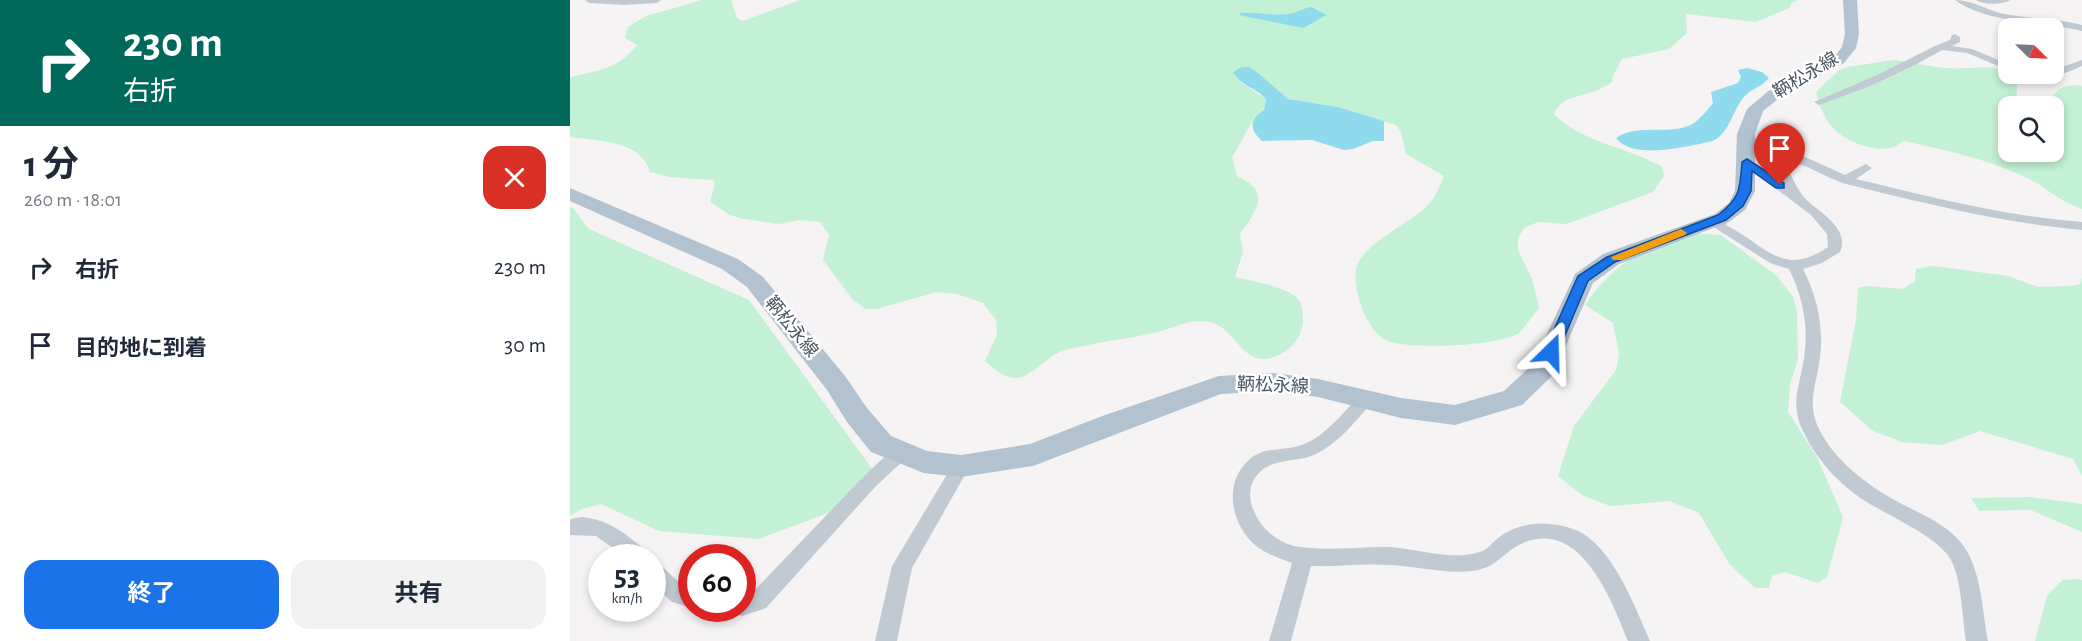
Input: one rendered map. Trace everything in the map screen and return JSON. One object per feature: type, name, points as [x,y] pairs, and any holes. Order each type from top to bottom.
[{"type":"main road","name":"鞆松永線","points":[[570,194],[730,264],[755,282],[836,383],[857,415],[881,444],[924,462],[961,466],[1033,455],[1219,385],[1273,382],[1318,388],[1364,401],[1455,415],[1513,398],[1544,369],[1583,279],[1611,260],[1722,218],[1738,206],[1745,191],[1746,134],[1755,109],[1777,92],[1839,60],[1850,48],[1852,34],[1850,0]]},
{"type":"street","points":[[589,0],[624,2],[657,0]]},
{"type":"street","points":[[1959,0],[2001,16],[2068,24],[2082,30]]},
{"type":"street","points":[[1980,0],[2006,0]]},
{"type":"street","points":[[1819,102],[1851,92],[1921,58],[1937,47],[1955,42],[1955,37]]},
{"type":"street","points":[[1937,47],[1969,51],[1998,63]]},
{"type":"street","points":[[2064,70],[2082,63]]},
{"type":"street","points":[[1797,197],[1780,166],[1780,158],[1801,159],[1846,180],[1970,210],[2032,222],[2082,226]]},
{"type":"street","points":[[1722,218],[1719,226],[1736,233],[1769,259],[1794,266],[1820,261],[1835,249],[1834,233],[1816,212],[1747,162]]},
{"type":"street","points":[[1846,180],[1866,168]]},
{"type":"street","points":[[1794,266],[1804,282],[1813,328],[1812,359],[1806,384],[1804,412],[1814,434],[1843,471],[1867,493],[1929,528],[1958,553],[1977,641]]},
{"type":"street","points":[[1364,401],[1338,428],[1311,449],[1294,456],[1271,455],[1254,466],[1240,486],[1242,509],[1256,535],[1275,547],[1304,556],[1335,558],[1371,555],[1457,563],[1484,560],[1496,554],[1505,544],[1528,532],[1544,530],[1574,537],[1588,550],[1610,578],[1639,641]]},
{"type":"street","points":[[756,602],[900,453]]},
{"type":"street","points":[[886,641],[902,566],[961,466]]},
{"type":"street","points":[[570,527],[593,525],[611,534],[623,544]]},
{"type":"street","points":[[1280,641],[1304,556]]},
{"type":"street","points":[[666,583],[678,594]]},
{"type":"green space","points":[[702,0],[731,0],[737,18],[743,21],[800,0],[1798,0],[1789,8],[1756,22],[1686,14],[1687,33],[1669,49],[1622,59],[1612,82],[1562,103],[1554,114],[1565,124],[1592,138],[1649,160],[1662,167],[1664,176],[1653,192],[1567,224],[1538,222],[1524,228],[1518,238],[1518,250],[1532,279],[1539,308],[1519,333],[1473,344],[1430,346],[1395,343],[1377,334],[1361,306],[1356,284],[1357,266],[1361,258],[1377,242],[1429,204],[1444,176],[1406,154],[1401,132],[1396,125],[1338,107],[1288,99],[1257,72],[1240,82],[1266,99],[1264,110],[1250,125],[1232,157],[1237,176],[1253,186],[1258,198],[1255,211],[1240,234],[1243,252],[1235,277],[1275,287],[1298,299],[1303,312],[1303,322],[1296,341],[1281,354],[1268,359],[1257,358],[1249,354],[1219,326],[1196,321],[1153,333],[1064,351],[1054,355],[1028,374],[1014,378],[1006,376],[985,361],[997,335],[996,320],[983,303],[957,294],[936,292],[877,309],[866,309],[853,300],[823,260],[829,235],[820,222],[800,220],[779,224],[730,215],[710,202],[715,183],[713,180],[669,177],[650,172],[645,161],[628,148],[605,141],[570,137],[570,77],[607,68],[623,59],[637,45],[625,38],[628,27],[646,16]]},
{"type":"green space","points":[[1894,60],[1933,67],[1985,67],[1998,70],[1998,84],[2017,84],[2016,96],[1998,96],[1998,162],[2064,162],[2064,96],[2054,95],[2066,86],[2082,86],[2082,209],[2025,177],[1981,160],[1904,141],[1884,149],[1868,147],[1844,137],[1830,124],[1816,93],[1838,71],[1847,67]]},
{"type":"green space","points":[[570,207],[589,229],[749,300],[873,470],[865,481],[828,513],[759,539],[659,531],[601,504],[582,509],[570,516]]},
{"type":"green space","points":[[1690,233],[1721,235],[1777,276],[1793,297],[1797,311],[1798,360],[1790,384],[1788,412],[1816,455],[1843,517],[1827,577],[1818,583],[1785,572],[1772,576],[1769,588],[1755,588],[1730,565],[1699,513],[1669,501],[1610,506],[1582,495],[1558,476],[1574,426],[1616,370],[1619,354],[1613,323],[1585,305],[1607,277],[1630,259]]},
{"type":"green space","points":[[1934,266],[2008,276],[2037,287],[2072,286],[2080,284],[2082,278],[2082,476],[2073,459],[1980,431],[1942,445],[1902,442],[1873,431],[1840,402],[1856,320],[1858,288],[1868,286],[1903,289],[1915,281],[1916,269]]},
{"type":"green space","points":[[2030,497],[2082,504],[2082,532],[2031,510],[1979,511],[1971,498]]},
{"type":"green space","points":[[2063,580],[2082,580],[2082,641],[2035,641],[2047,596]]},
{"type":"water","points":[[1311,7],[1327,15],[1303,28],[1239,15],[1240,13],[1288,14]]},
{"type":"water","points":[[1242,67],[1249,67],[1257,72],[1288,99],[1338,107],[1384,121],[1384,141],[1373,141],[1344,150],[1312,140],[1262,141],[1252,125],[1256,117],[1264,110],[1266,99],[1236,77],[1233,72]]},
{"type":"water","points":[[1747,68],[1762,72],[1769,78],[1743,98],[1727,127],[1713,141],[1662,150],[1648,150],[1624,145],[1616,138],[1635,131],[1676,129],[1694,123],[1713,103],[1711,92],[1738,83],[1741,77],[1738,70]]},
{"type":"slow traffic","points":[[1617,257],[1681,233]]},
{"type":"route","points":[[1551,352],[1583,279],[1611,260],[1722,218],[1738,206],[1745,191],[1747,162],[1780,185]]}]
